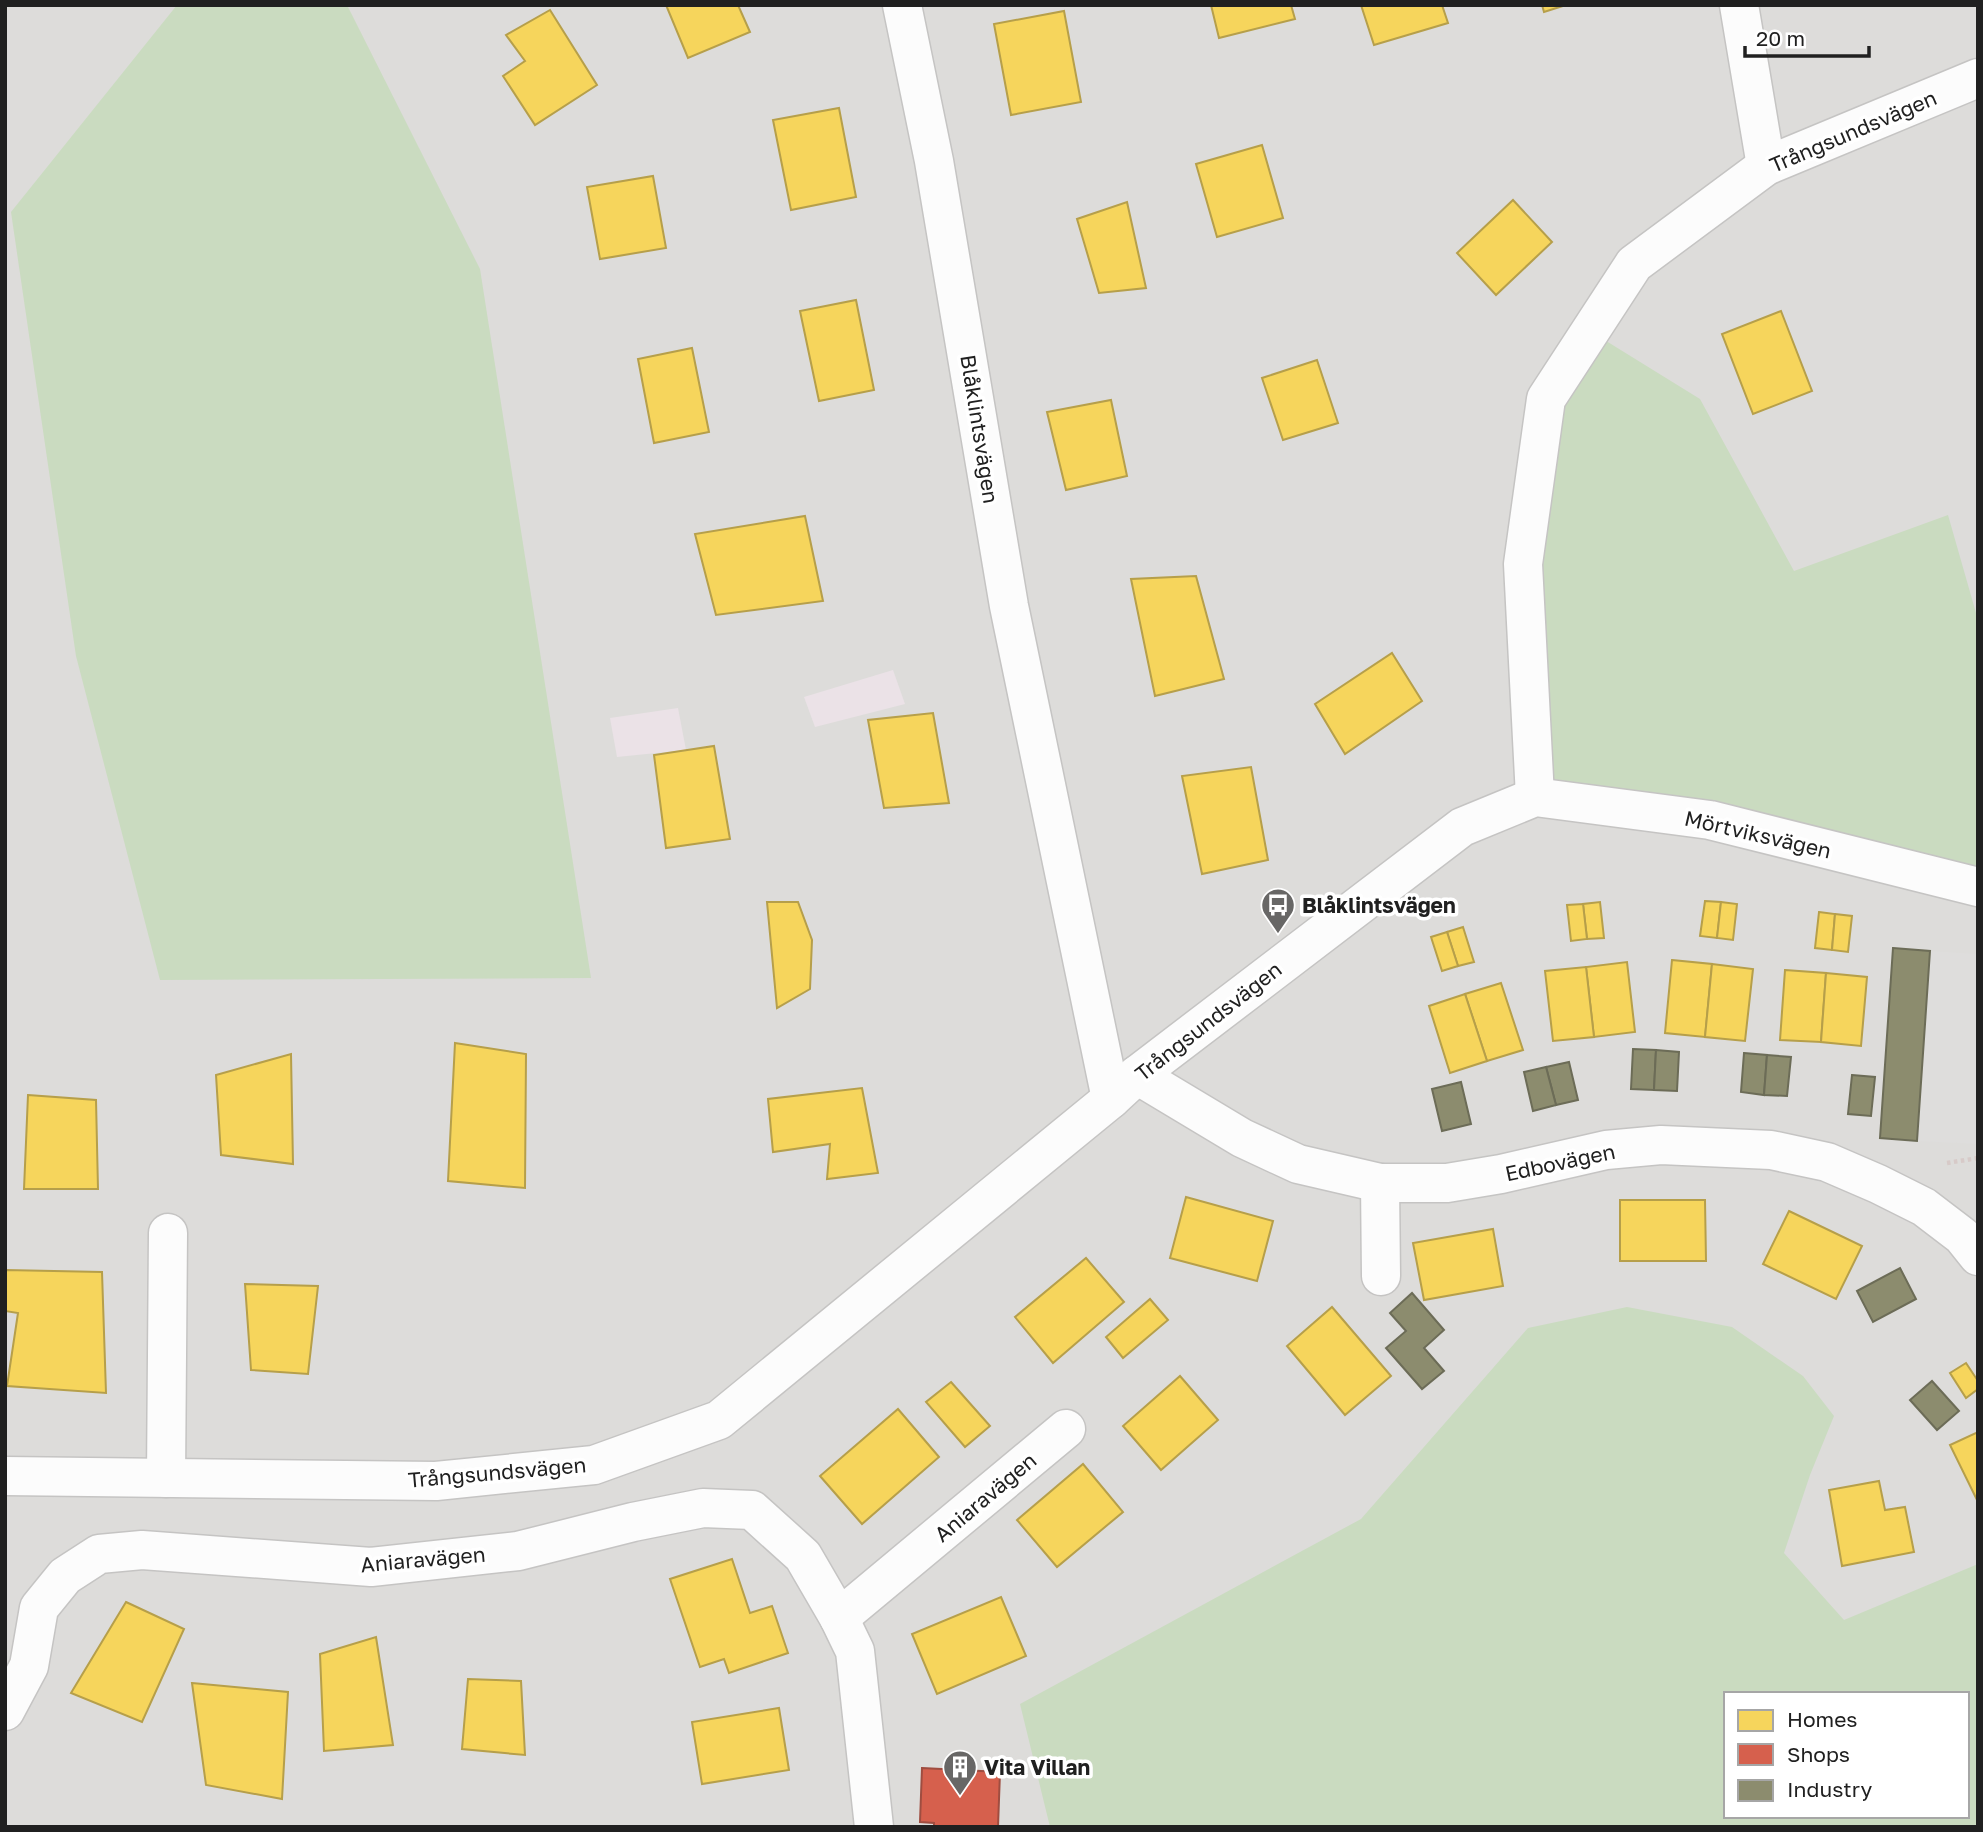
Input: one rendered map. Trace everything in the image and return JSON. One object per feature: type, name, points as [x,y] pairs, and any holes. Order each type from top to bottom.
[{"type":"street","name":"Blåklintsvägen","points":[[902,5],[937,174],[1010,614],[1124,1087]]},
{"type":"street","points":[[1739,5],[1766,166]]},
{"type":"street","name":"Trångsundsvägen","points":[[5,1476],[436,1480],[594,1465],[719,1420],[1124,1087],[1462,827],[1535,797],[1523,564],[1546,399],[1634,264],[1766,166],[1978,78]]},
{"type":"street","name":"Mörtviksvägen","points":[[1535,797],[1710,820],[1978,887]]},
{"type":"street","name":"Edbovägen","points":[[1124,1087],[1298,1164],[1380,1183],[1447,1183],[1501,1174],[1606,1150],[1661,1145],[1771,1150],[1827,1162],[1924,1207],[1962,1236],[1978,1256]]},
{"type":"street","points":[[1380,1183],[1381,1276]]},
{"type":"street","points":[[166,1478],[168,1233]]},
{"type":"street","name":"Aniaravägen","points":[[839,1618],[1066,1429]]},
{"type":"street","name":"Aniaravägen","points":[[5,1711],[29,1666],[40,1608],[65,1576],[99,1554],[142,1550],[371,1567],[518,1551],[632,1522],[703,1508],[752,1510],[803,1556],[855,1651],[874,1827]]},
{"type":"path","points":[[1947,1163],[1978,1158]]},
{"type":"shaded area","points":[[5,5],[1978,5],[1978,1827],[5,1827]]},
{"type":"shaded area","points":[[893,670],[905,704],[815,727],[804,697]]},
{"type":"shaded area","points":[[678,708],[686,750],[617,757],[610,718]]},
{"type":"shaded area","points":[[1930,951],[1978,954],[1978,1144],[1917,1141]]},
{"type":"green space","points":[[177,5],[347,5],[480,269],[591,978],[160,980],[76,656],[11,212]]},
{"type":"green space","points":[[1590,331],[1700,399],[1794,571],[1948,515],[1978,620],[1978,887],[1535,797],[1546,399]]},
{"type":"green space","points":[[1627,1307],[1732,1327],[1803,1376],[1834,1416],[1810,1475],[1784,1553],[1844,1620],[1978,1564],[1978,1827],[1050,1827],[1020,1704],[1361,1519],[1528,1328]]},
{"type":"building: Homes","points":[[666,5],[738,5],[750,32],[688,58]]},
{"type":"building: Homes","points":[[1211,5],[1291,5],[1295,19],[1219,38]]},
{"type":"building: Homes","points":[[1361,5],[1442,5],[1448,23],[1374,45]]},
{"type":"building: Homes","points":[[1542,5],[1566,5],[1544,12]]},
{"type":"building: Homes","points":[[550,10],[597,85],[535,125],[503,76],[525,61],[506,35]]},
{"type":"building: Homes","points":[[1064,11],[1081,102],[1011,115],[994,24]]},
{"type":"building: Homes","points":[[839,108],[856,197],[791,210],[773,120]]},
{"type":"building: Homes","points":[[1262,145],[1283,218],[1217,237],[1196,164]]},
{"type":"building: Homes","points":[[653,176],[666,248],[600,259],[587,187]]},
{"type":"building: Homes","points":[[1513,200],[1552,242],[1496,295],[1457,253]]},
{"type":"building: Homes","points":[[1127,202],[1146,288],[1099,293],[1077,219]]},
{"type":"building: Homes","points":[[856,300],[874,390],[819,401],[800,311]]},
{"type":"building: Homes","points":[[1781,311],[1812,391],[1753,414],[1722,334]]},
{"type":"building: Homes","points":[[692,348],[709,432],[654,443],[638,359]]},
{"type":"building: Homes","points":[[1317,360],[1338,423],[1283,440],[1262,378]]},
{"type":"building: Homes","points":[[1111,400],[1127,476],[1066,490],[1047,412]]},
{"type":"building: Homes","points":[[805,516],[823,601],[716,615],[695,534]]},
{"type":"building: Homes","points":[[1196,576],[1224,679],[1155,696],[1131,579]]},
{"type":"building: Homes","points":[[1392,653],[1422,701],[1345,754],[1315,704]]},
{"type":"building: Homes","points":[[933,713],[949,803],[884,808],[868,720]]},
{"type":"building: Homes","points":[[714,746],[730,839],[666,848],[654,755]]},
{"type":"building: Homes","points":[[1251,767],[1268,860],[1202,874],[1182,776]]},
{"type":"building: Homes","points":[[1705,901],[1721,902],[1717,938],[1700,936]]},
{"type":"building: Homes","points":[[767,902],[798,902],[812,940],[810,989],[777,1008]]},
{"type":"building: Homes","points":[[1600,902],[1604,938],[1587,939],[1583,904]]},
{"type":"building: Homes","points":[[1721,902],[1737,904],[1733,940],[1717,938]]},
{"type":"building: Homes","points":[[1583,904],[1587,939],[1571,941],[1567,905]]},
{"type":"building: Homes","points":[[1819,912],[1835,914],[1832,950],[1815,948]]},
{"type":"building: Homes","points":[[1835,914],[1852,916],[1848,952],[1832,950]]},
{"type":"building: Homes","points":[[1463,927],[1474,962],[1458,966],[1447,932]]},
{"type":"building: Homes","points":[[1447,932],[1458,966],[1442,971],[1431,937]]},
{"type":"building: Homes","points":[[1672,960],[1712,964],[1705,1037],[1665,1033]]},
{"type":"building: Homes","points":[[1627,962],[1635,1032],[1594,1037],[1586,967]]},
{"type":"building: Homes","points":[[1712,964],[1753,969],[1745,1041],[1705,1037]]},
{"type":"building: Homes","points":[[1586,967],[1594,1037],[1553,1041],[1545,971]]},
{"type":"building: Homes","points":[[1785,970],[1826,973],[1821,1042],[1780,1040]]},
{"type":"building: Homes","points":[[1826,973],[1867,977],[1861,1046],[1821,1042]]},
{"type":"building: Homes","points":[[1501,983],[1523,1050],[1487,1061],[1465,994]]},
{"type":"building: Homes","points":[[1465,994],[1487,1061],[1450,1073],[1429,1006]]},
{"type":"building: Homes","points":[[455,1043],[526,1054],[525,1188],[448,1181]]},
{"type":"building: Homes","points":[[291,1054],[293,1164],[221,1155],[216,1075]]},
{"type":"building: Homes","points":[[862,1088],[878,1173],[827,1179],[830,1144],[773,1152],[768,1099]]},
{"type":"building: Homes","points":[[28,1095],[96,1100],[98,1189],[24,1189]]},
{"type":"building: Homes","points":[[1186,1197],[1273,1221],[1257,1281],[1170,1258]]},
{"type":"building: Homes","points":[[1620,1200],[1705,1200],[1706,1261],[1620,1261]]},
{"type":"building: Homes","points":[[1789,1211],[1862,1246],[1836,1299],[1763,1264]]},
{"type":"building: Homes","points":[[1493,1229],[1503,1286],[1424,1300],[1413,1243]]},
{"type":"building: Homes","points":[[1086,1258],[1124,1302],[1053,1363],[1015,1317]]},
{"type":"building: Homes","points":[[5,1270],[102,1272],[106,1393],[7,1386],[18,1313],[5,1311]]},
{"type":"building: Homes","points":[[245,1284],[318,1286],[308,1374],[251,1370]]},
{"type":"building: Homes","points":[[1150,1299],[1168,1320],[1123,1358],[1106,1337]]},
{"type":"building: Homes","points":[[1332,1307],[1391,1376],[1345,1415],[1287,1346]]},
{"type":"building: Homes","points":[[1966,1363],[1978,1381],[1978,1389],[1966,1398],[1950,1373]]},
{"type":"building: Homes","points":[[1180,1376],[1218,1420],[1161,1470],[1123,1426]]},
{"type":"building: Homes","points":[[951,1382],[990,1426],[965,1447],[926,1402]]},
{"type":"building: Homes","points":[[898,1409],[939,1457],[862,1524],[820,1476]]},
{"type":"building: Homes","points":[[1978,1432],[1978,1502],[1950,1445]]},
{"type":"building: Homes","points":[[1083,1464],[1123,1512],[1057,1567],[1017,1520]]},
{"type":"building: Homes","points":[[1879,1481],[1885,1510],[1905,1507],[1914,1552],[1842,1566],[1829,1490]]},
{"type":"building: Homes","points":[[732,1559],[750,1613],[772,1606],[788,1653],[729,1673],[724,1659],[700,1667],[670,1579]]},
{"type":"building: Homes","points":[[1001,1597],[1026,1656],[937,1694],[912,1634]]},
{"type":"building: Homes","points":[[126,1602],[184,1629],[142,1722],[71,1693]]},
{"type":"building: Homes","points":[[376,1637],[393,1745],[324,1751],[320,1654]]},
{"type":"building: Homes","points":[[468,1679],[521,1681],[525,1755],[462,1749]]},
{"type":"building: Homes","points":[[192,1683],[288,1692],[282,1799],[206,1785]]},
{"type":"building: Homes","points":[[779,1708],[789,1770],[702,1784],[692,1722]]},
{"type":"building: Shops","name":"Vita Villan","points":[[922,1768],[1000,1772],[998,1827],[934,1827],[934,1823],[920,1822]]},
{"type":"building: Industry","points":[[1893,948],[1930,951],[1917,1141],[1880,1138]]},
{"type":"building: Industry","points":[[1633,1049],[1656,1050],[1654,1090],[1631,1089]]},
{"type":"building: Industry","points":[[1656,1050],[1679,1052],[1677,1091],[1654,1090]]},
{"type":"building: Industry","points":[[1744,1053],[1767,1055],[1764,1095],[1741,1092]]},
{"type":"building: Industry","points":[[1767,1055],[1791,1057],[1787,1096],[1764,1095]]},
{"type":"building: Industry","points":[[1569,1062],[1578,1100],[1556,1105],[1546,1067]]},
{"type":"building: Industry","points":[[1546,1067],[1556,1105],[1533,1111],[1524,1072]]},
{"type":"building: Industry","points":[[1852,1075],[1875,1077],[1871,1116],[1848,1114]]},
{"type":"building: Industry","points":[[1461,1082],[1471,1124],[1442,1131],[1432,1089]]},
{"type":"building: Industry","points":[[1900,1268],[1916,1299],[1873,1322],[1857,1291]]},
{"type":"building: Industry","points":[[1412,1293],[1444,1330],[1424,1348],[1444,1371],[1422,1389],[1386,1348],[1406,1331],[1390,1313]]},
{"type":"building: Industry","points":[[1932,1381],[1959,1411],[1937,1430],[1910,1400]]},
{"type":"place","name":"Blåklintsvägen","points":[[1278,935]]},
{"type":"place","name":"Vita Villan","points":[[960,1797]]}]
